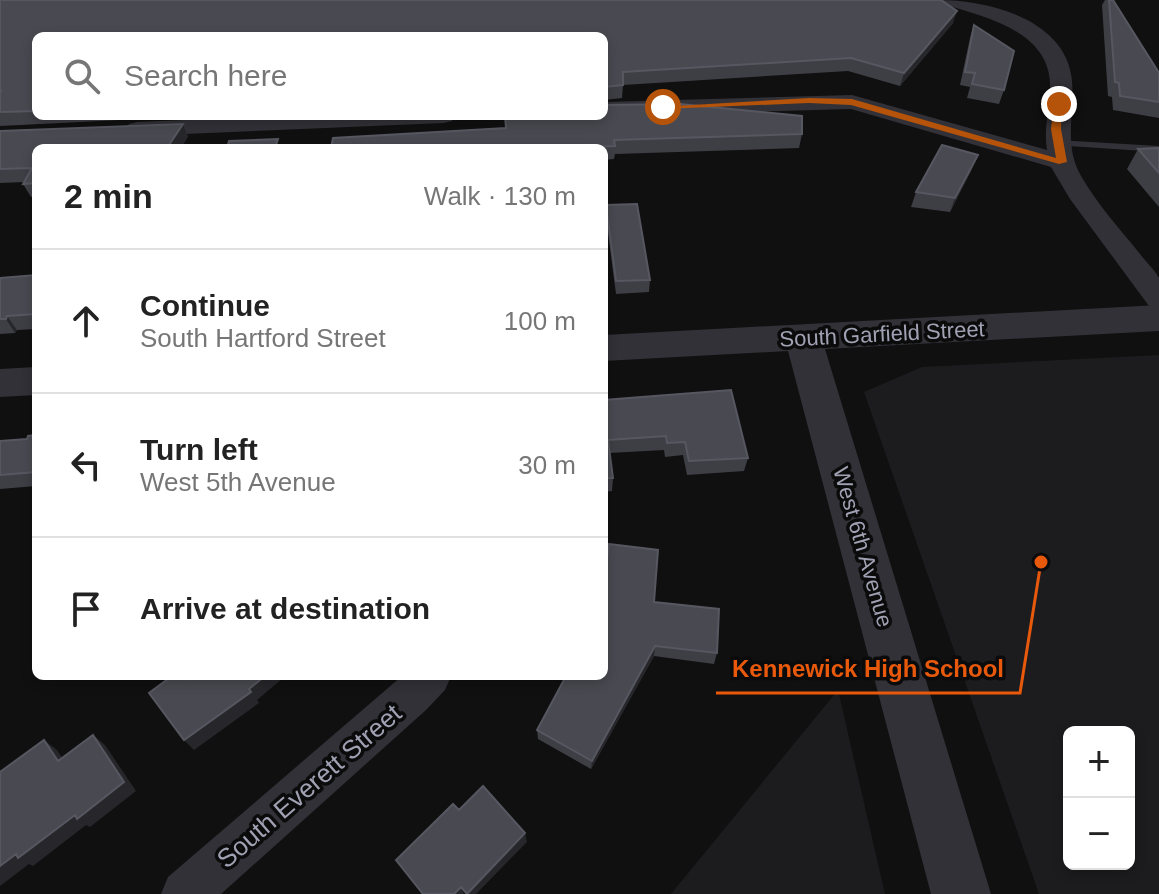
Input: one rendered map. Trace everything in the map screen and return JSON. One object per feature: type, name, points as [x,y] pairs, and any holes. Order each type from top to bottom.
[{"type":"street","points":[[949,0],[1014,22],[1031,32],[1055,57],[1061,80],[1060,153],[1078,191],[1159,299]]},
{"type":"street","points":[[608,109],[852,102],[1060,153]]},
{"type":"street","points":[[111,130],[349,120]]},
{"type":"street","name":"South Garfield Street","points":[[608,348],[1159,318]]},
{"type":"street","name":"West 6th Avenue","points":[[803,338],[961,894]]},
{"type":"street","points":[[0,383],[32,381]]},
{"type":"street","name":"South Everett Street","points":[[185,894],[426,680]]},
{"type":"lane","points":[[1060,153],[1159,149]]},
{"type":"shaded area","points":[[1159,355],[1159,894],[1039,894],[864,392],[922,367]]},
{"type":"shaded area","points":[[838,690],[885,894],[671,894]]},
{"type":"building","points":[[0,0],[941,0],[957,11],[904,73],[851,58],[623,72],[623,85],[608,87],[608,32],[32,32],[32,111],[0,112]]},
{"type":"building","points":[[1109,0],[1113,0],[1159,73],[1159,102],[1120,96],[1119,83],[1115,82]]},
{"type":"building","points":[[974,25],[1014,51],[1004,90],[972,84],[975,73],[965,72]]},
{"type":"building","points":[[680,104],[802,116],[802,134],[614,140],[615,146],[608,146],[332,144],[333,138],[506,128],[505,120],[608,120],[608,105]]},
{"type":"building","points":[[183,124],[170,144],[32,144],[32,168],[0,169],[0,131]]},
{"type":"building","points":[[278,139],[276,144],[228,144],[229,141]]},
{"type":"building","points":[[942,145],[978,155],[955,198],[916,192]]},
{"type":"building","points":[[1159,148],[1159,173],[1138,149]]},
{"type":"building","points":[[32,168],[32,183],[23,184]]},
{"type":"building","points":[[637,204],[650,280],[616,281],[608,205]]},
{"type":"building","points":[[32,275],[32,314],[0,319],[0,278]]},
{"type":"building","points":[[731,390],[748,458],[689,461],[685,442],[667,443],[666,436],[608,440],[608,400]]},
{"type":"building","points":[[32,436],[32,472],[0,475],[0,441],[27,439]]},
{"type":"building","points":[[608,440],[613,478],[608,478]]},
{"type":"building","points":[[609,544],[658,550],[654,602],[719,609],[717,653],[655,646],[592,761],[537,730],[564,680],[608,680]]},
{"type":"building","points":[[167,680],[260,680],[249,689],[251,692],[184,740],[149,693]]},
{"type":"building","points":[[93,735],[124,782],[77,819],[75,815],[18,858],[16,854],[0,866],[0,772],[44,740],[58,761]]},
{"type":"building","points":[[483,786],[525,833],[467,894],[461,887],[454,894],[423,894],[396,860],[453,804],[459,810]]},
{"type":"place","name":"Kennewick High School","points":[[1041,562]]},
{"type":"route","points":[[663,107],[830,100],[852,102],[1062,162],[1056,129],[1059,104]]}]
